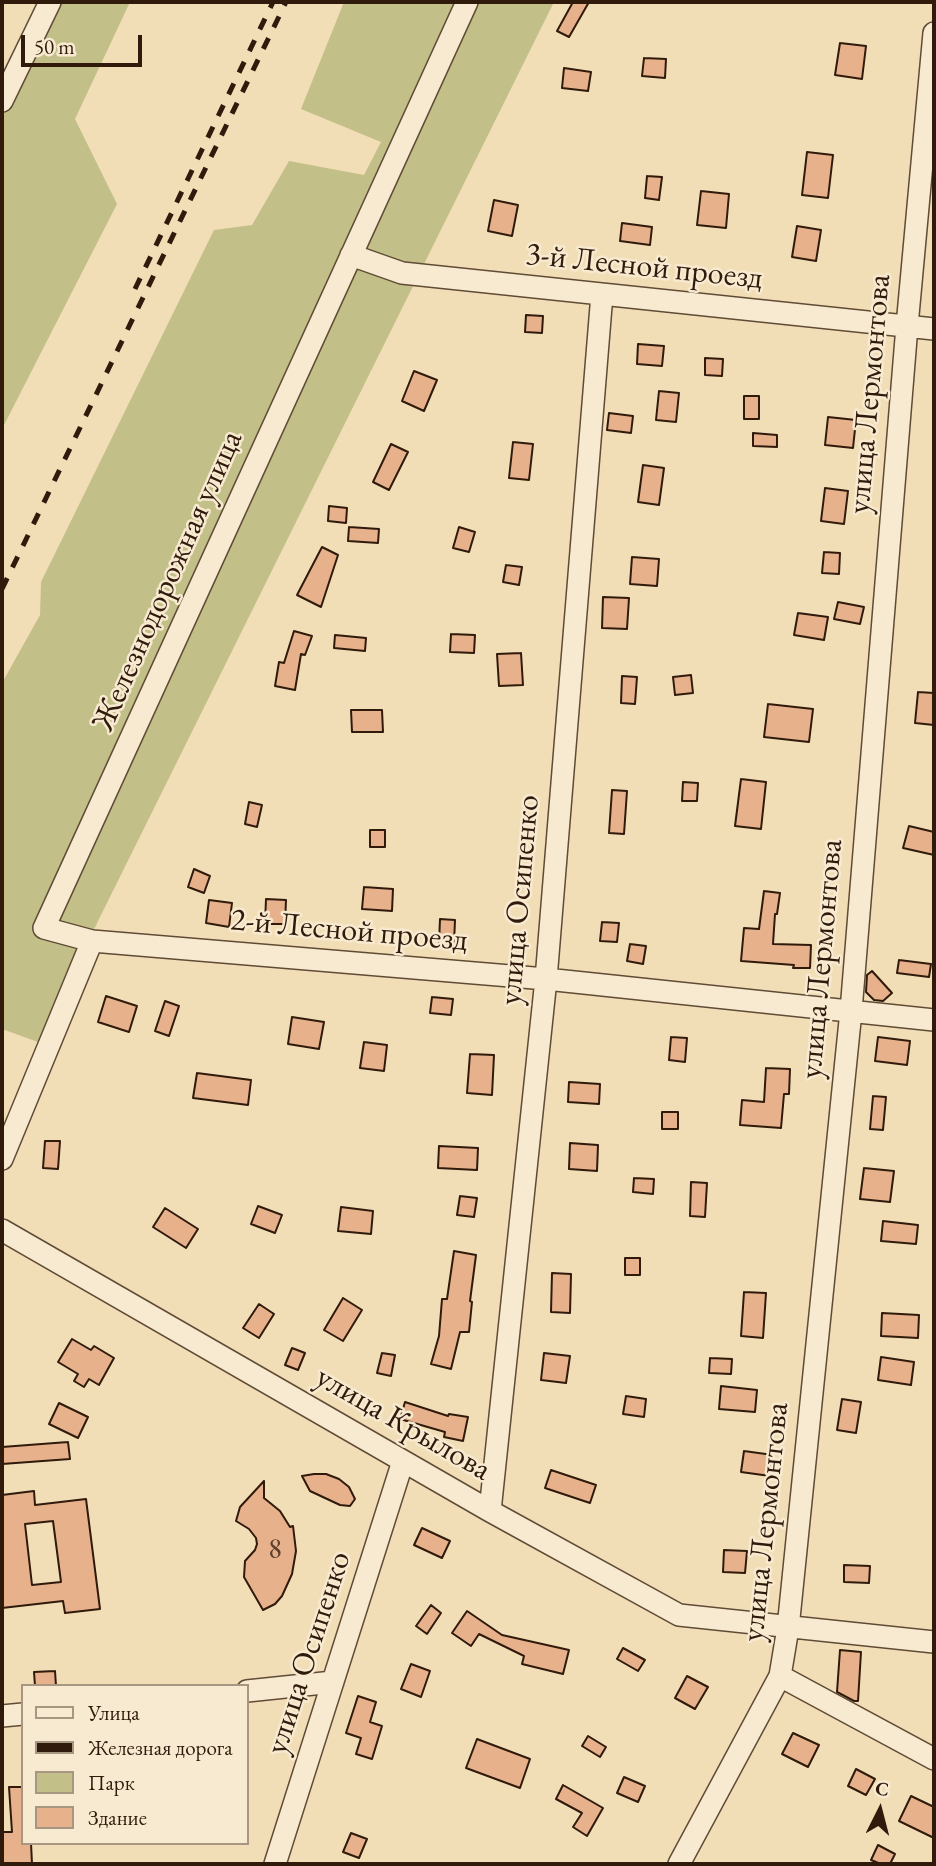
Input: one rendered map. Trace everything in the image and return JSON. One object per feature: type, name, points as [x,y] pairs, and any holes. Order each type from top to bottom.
[{"type":"street","points":[[2,101],[50,2]]},
{"type":"street","name":"Железнодорожная улица","points":[[92,941],[44,928],[467,2]]},
{"type":"street","name":"улица Лермонтова","points":[[679,1864],[780,1676],[788,1628],[850,1011],[934,33]]},
{"type":"street","name":"3-й Лесной проезд","points":[[351,255],[402,273],[934,329]]},
{"type":"street","name":"улица Осипенко","points":[[490,1511],[546,979],[602,294]]},
{"type":"street","points":[[2,1159],[92,941]]},
{"type":"street","name":"2-й Лесной проезд","points":[[92,941],[546,979],[934,1020]]},
{"type":"street","name":"улица Крылова","points":[[2,1230],[490,1511],[679,1615],[934,1642]]},
{"type":"street","name":"улица Осипенко","points":[[275,1864],[403,1461]]},
{"type":"street","points":[[780,1676],[934,1759]]},
{"type":"street","points":[[248,1691],[333,1682]]},
{"type":"street","points":[[2,1716],[21,1714]]},
{"type":"green space","points":[[56,2],[130,2],[75,119],[117,204],[2,429],[2,112]]},
{"type":"green space","points":[[344,2],[554,2],[38,1042],[2,1029],[2,683],[40,615],[41,582],[214,230],[252,225],[289,161],[364,175],[381,142],[301,109]]},
{"type":"building","points":[[573,2],[589,2],[569,37],[557,31]]},
{"type":"building","points":[[840,43],[866,46],[862,79],[835,75]]},
{"type":"building","points":[[644,58],[666,59],[665,78],[642,76]]},
{"type":"building","points":[[564,68],[591,72],[588,91],[562,88]]},
{"type":"building","points":[[807,152],[833,155],[828,198],[802,195]]},
{"type":"building","points":[[647,176],[662,177],[659,200],[645,198]]},
{"type":"building","points":[[701,191],[729,194],[726,228],[697,225]]},
{"type":"building","points":[[494,200],[518,205],[512,236],[488,231]]},
{"type":"building","points":[[622,223],[652,227],[650,245],[620,241]]},
{"type":"building","points":[[797,226],[821,230],[816,261],[792,257]]},
{"type":"building","points":[[526,315],[543,316],[542,333],[525,332]]},
{"type":"building","points":[[638,344],[664,346],[662,366],[637,364]]},
{"type":"building","points":[[705,358],[723,359],[722,376],[705,375]]},
{"type":"building","points":[[414,371],[437,380],[424,411],[402,401]]},
{"type":"building","points":[[659,391],[679,393],[676,422],[656,420]]},
{"type":"building","points":[[744,396],[759,396],[759,419],[744,419]]},
{"type":"building","points":[[609,413],[633,416],[631,433],[607,430]]},
{"type":"building","points":[[828,417],[856,420],[853,448],[825,445]]},
{"type":"building","points":[[753,433],[777,435],[777,447],[753,446]]},
{"type":"building","points":[[513,442],[533,444],[529,480],[509,478]]},
{"type":"building","points":[[391,444],[408,452],[389,490],[373,482]]},
{"type":"building","points":[[643,465],[664,468],[659,505],[638,502]]},
{"type":"building","points":[[825,488],[848,491],[844,524],[821,521]]},
{"type":"building","points":[[329,506],[347,508],[346,523],[328,521]]},
{"type":"building","points":[[349,527],[379,529],[378,543],[348,541]]},
{"type":"building","points":[[459,527],[475,532],[469,552],[453,548]]},
{"type":"building","points":[[322,547],[338,555],[321,607],[297,595]]},
{"type":"building","points":[[824,552],[840,553],[839,574],[822,573]]},
{"type":"building","points":[[632,557],[659,559],[657,586],[630,584]]},
{"type":"building","points":[[506,565],[522,567],[519,585],[503,582]]},
{"type":"building","points":[[603,597],[629,598],[627,629],[602,628]]},
{"type":"building","points":[[838,602],[864,607],[860,624],[834,619]]},
{"type":"building","points":[[798,613],[828,617],[824,640],[794,635]]},
{"type":"building","points":[[294,631],[312,636],[305,655],[301,654],[295,690],[275,686],[279,662],[284,663]]},
{"type":"building","points":[[451,634],[475,635],[474,653],[450,652]]},
{"type":"building","points":[[335,635],[366,638],[365,651],[334,648]]},
{"type":"building","points":[[521,653],[523,685],[499,686],[497,654]]},
{"type":"building","points":[[691,675],[693,693],[675,695],[673,677]]},
{"type":"building","points":[[622,676],[637,677],[635,704],[621,703]]},
{"type":"building","points":[[918,692],[934,693],[934,725],[915,723]]},
{"type":"building","points":[[768,704],[813,709],[809,742],[764,737]]},
{"type":"building","points":[[351,710],[382,710],[383,732],[352,732]]},
{"type":"building","points":[[741,779],[766,782],[761,829],[735,826]]},
{"type":"building","points":[[683,782],[698,783],[697,801],[682,801]]},
{"type":"building","points":[[612,790],[627,791],[624,834],[609,833]]},
{"type":"building","points":[[249,802],[262,805],[257,827],[245,824]]},
{"type":"building","points":[[909,826],[934,832],[934,855],[903,848]]},
{"type":"building","points":[[370,830],[385,830],[385,847],[370,847]]},
{"type":"building","points":[[194,869],[210,876],[204,893],[188,887]]},
{"type":"building","points":[[364,887],[393,889],[392,911],[362,909]]},
{"type":"building","points":[[764,891],[780,893],[773,944],[811,945],[810,968],[741,961],[744,928],[759,929]]},
{"type":"building","points":[[266,899],[286,900],[285,924],[265,924]]},
{"type":"building","points":[[209,900],[232,903],[229,927],[206,923]]},
{"type":"building","points":[[440,919],[455,920],[454,944],[439,943]]},
{"type":"building","points":[[602,922],[619,923],[617,942],[600,941]]},
{"type":"building","points":[[630,944],[646,946],[643,964],[627,961]]},
{"type":"building","points":[[899,960],[931,964],[929,977],[897,973]]},
{"type":"building","points":[[872,971],[892,993],[883,1001],[874,1000],[866,992],[867,975]]},
{"type":"building","points":[[106,996],[137,1006],[129,1032],[98,1022]]},
{"type":"building","points":[[432,997],[453,999],[451,1015],[430,1013]]},
{"type":"building","points":[[165,1001],[179,1006],[169,1036],[155,1031]]},
{"type":"building","points":[[292,1017],[324,1022],[319,1049],[288,1044]]},
{"type":"building","points":[[671,1037],[687,1038],[685,1062],[669,1060]]},
{"type":"building","points":[[878,1037],[910,1041],[907,1065],[875,1061]]},
{"type":"building","points":[[364,1042],[387,1045],[384,1071],[360,1068]]},
{"type":"building","points":[[470,1054],[494,1055],[492,1095],[467,1093]]},
{"type":"building","points":[[766,1068],[790,1069],[789,1094],[784,1094],[781,1128],[740,1125],[742,1100],[764,1102]]},
{"type":"building","points":[[197,1073],[251,1080],[248,1105],[193,1098]]},
{"type":"building","points":[[569,1082],[600,1084],[599,1104],[568,1102]]},
{"type":"building","points":[[873,1096],[886,1097],[883,1130],[870,1129]]},
{"type":"building","points":[[662,1112],[678,1112],[678,1129],[662,1129]]},
{"type":"building","points":[[45,1141],[60,1141],[58,1169],[43,1168]]},
{"type":"building","points":[[570,1143],[598,1145],[597,1171],[569,1169]]},
{"type":"building","points":[[439,1146],[478,1148],[477,1170],[438,1168]]},
{"type":"building","points":[[864,1168],[894,1171],[890,1202],[860,1199]]},
{"type":"building","points":[[634,1178],[654,1179],[653,1194],[633,1192]]},
{"type":"building","points":[[691,1182],[707,1183],[705,1217],[690,1216]]},
{"type":"building","points":[[460,1196],[477,1198],[474,1217],[457,1215]]},
{"type":"building","points":[[258,1206],[282,1215],[275,1233],[251,1224]]},
{"type":"building","points":[[341,1207],[373,1211],[371,1234],[338,1231]]},
{"type":"building","points":[[165,1208],[198,1229],[186,1248],[153,1227]]},
{"type":"building","points":[[883,1221],[918,1225],[916,1244],[881,1241]]},
{"type":"building","points":[[454,1251],[476,1255],[469,1332],[460,1332],[451,1369],[431,1364],[439,1336],[442,1299],[447,1299]]},
{"type":"building","points":[[625,1258],[640,1258],[640,1275],[625,1275]]},
{"type":"building","points":[[552,1273],[571,1274],[570,1313],[551,1312]]},
{"type":"building","points":[[744,1292],[766,1293],[763,1338],[741,1336]]},
{"type":"building","points":[[343,1298],[362,1310],[343,1341],[324,1330]]},
{"type":"building","points":[[259,1304],[274,1314],[259,1338],[243,1328]]},
{"type":"building","points":[[882,1313],[919,1315],[918,1338],[881,1336]]},
{"type":"building","points":[[72,1339],[91,1350],[94,1346],[114,1358],[99,1385],[89,1379],[84,1387],[74,1381],[78,1374],[58,1362]]},
{"type":"building","points":[[292,1348],[305,1353],[298,1370],[285,1365]]},
{"type":"building","points":[[382,1353],[395,1355],[391,1376],[377,1373]]},
{"type":"building","points":[[544,1353],[570,1356],[566,1383],[541,1380]]},
{"type":"building","points":[[881,1357],[914,1362],[911,1385],[878,1380]]},
{"type":"building","points":[[710,1358],[732,1359],[731,1374],[709,1373]]},
{"type":"building","points":[[721,1386],[757,1390],[755,1412],[719,1409]]},
{"type":"building","points":[[626,1396],[646,1399],[644,1417],[623,1414]]},
{"type":"building","points":[[842,1399],[861,1402],[856,1433],[837,1430]]},
{"type":"building","points":[[405,1402],[448,1416],[468,1417],[463,1441],[444,1437],[445,1432],[400,1419]]},
{"type":"building","points":[[59,1403],[88,1417],[78,1438],[49,1424]]},
{"type":"building","points":[[68,1442],[70,1459],[2,1464],[2,1447]]},
{"type":"building","points":[[744,1451],[773,1455],[770,1476],[741,1472]]},
{"type":"building","points":[[551,1470],[596,1485],[590,1503],[545,1488]]},
{"type":"building","points":[[326,1474],[349,1487],[355,1499],[350,1506],[340,1505],[310,1491],[302,1476]]},
{"type":"building","points":[[264,1481],[264,1498],[280,1511],[290,1527],[293,1526],[296,1551],[292,1574],[282,1596],[275,1604],[263,1610],[244,1577],[245,1561],[255,1550],[256,1538],[249,1529],[236,1521],[240,1507]]},
{"type":"building","points":[[34,1491],[35,1505],[86,1499],[100,1609],[65,1613],[63,1601],[2,1608],[2,1495]],"holes":[[[53,1521],[61,1582],[32,1585],[25,1524]]]},
{"type":"building","points":[[422,1528],[450,1541],[442,1558],[414,1545]]},
{"type":"building","points":[[724,1550],[747,1551],[745,1573],[723,1572]]},
{"type":"building","points":[[844,1565],[870,1566],[869,1583],[844,1582]]},
{"type":"building","points":[[431,1605],[441,1613],[427,1634],[416,1626]]},
{"type":"building","points":[[467,1611],[502,1635],[569,1650],[563,1674],[522,1664],[524,1656],[479,1634],[471,1646],[452,1633]]},
{"type":"building","points":[[623,1648],[645,1660],[638,1671],[617,1659]]},
{"type":"building","points":[[840,1650],[861,1652],[858,1701],[837,1692]]},
{"type":"building","points":[[411,1664],[430,1671],[421,1697],[401,1689]]},
{"type":"building","points":[[55,1671],[56,1684],[35,1684],[34,1672]]},
{"type":"building","points":[[687,1676],[708,1687],[695,1709],[675,1698]]},
{"type":"building","points":[[358,1696],[376,1702],[370,1722],[382,1726],[372,1759],[356,1754],[361,1738],[346,1733]]},
{"type":"building","points":[[793,1733],[819,1745],[808,1767],[782,1754]]},
{"type":"building","points":[[588,1736],[606,1747],[600,1757],[582,1746]]},
{"type":"building","points":[[477,1739],[530,1759],[520,1788],[466,1768]]},
{"type":"building","points":[[856,1769],[875,1779],[866,1795],[848,1786]]},
{"type":"building","points":[[624,1777],[645,1786],[638,1802],[617,1793]]},
{"type":"building","points":[[563,1785],[603,1808],[587,1836],[573,1827],[582,1813],[556,1799]]},
{"type":"building","points":[[9,1787],[21,1787],[21,1845],[31,1845],[32,1864],[2,1864],[2,1832],[12,1832]]},
{"type":"building","points":[[911,1796],[934,1807],[934,1838],[899,1821]]},
{"type":"building","points":[[351,1833],[367,1839],[359,1858],[343,1852]]},
{"type":"building","points":[[878,1845],[895,1854],[890,1864],[871,1860]]},
{"type":"railway","points":[[135,289],[273,2]]},
{"type":"railway","points":[[2,589],[286,2]]}]
